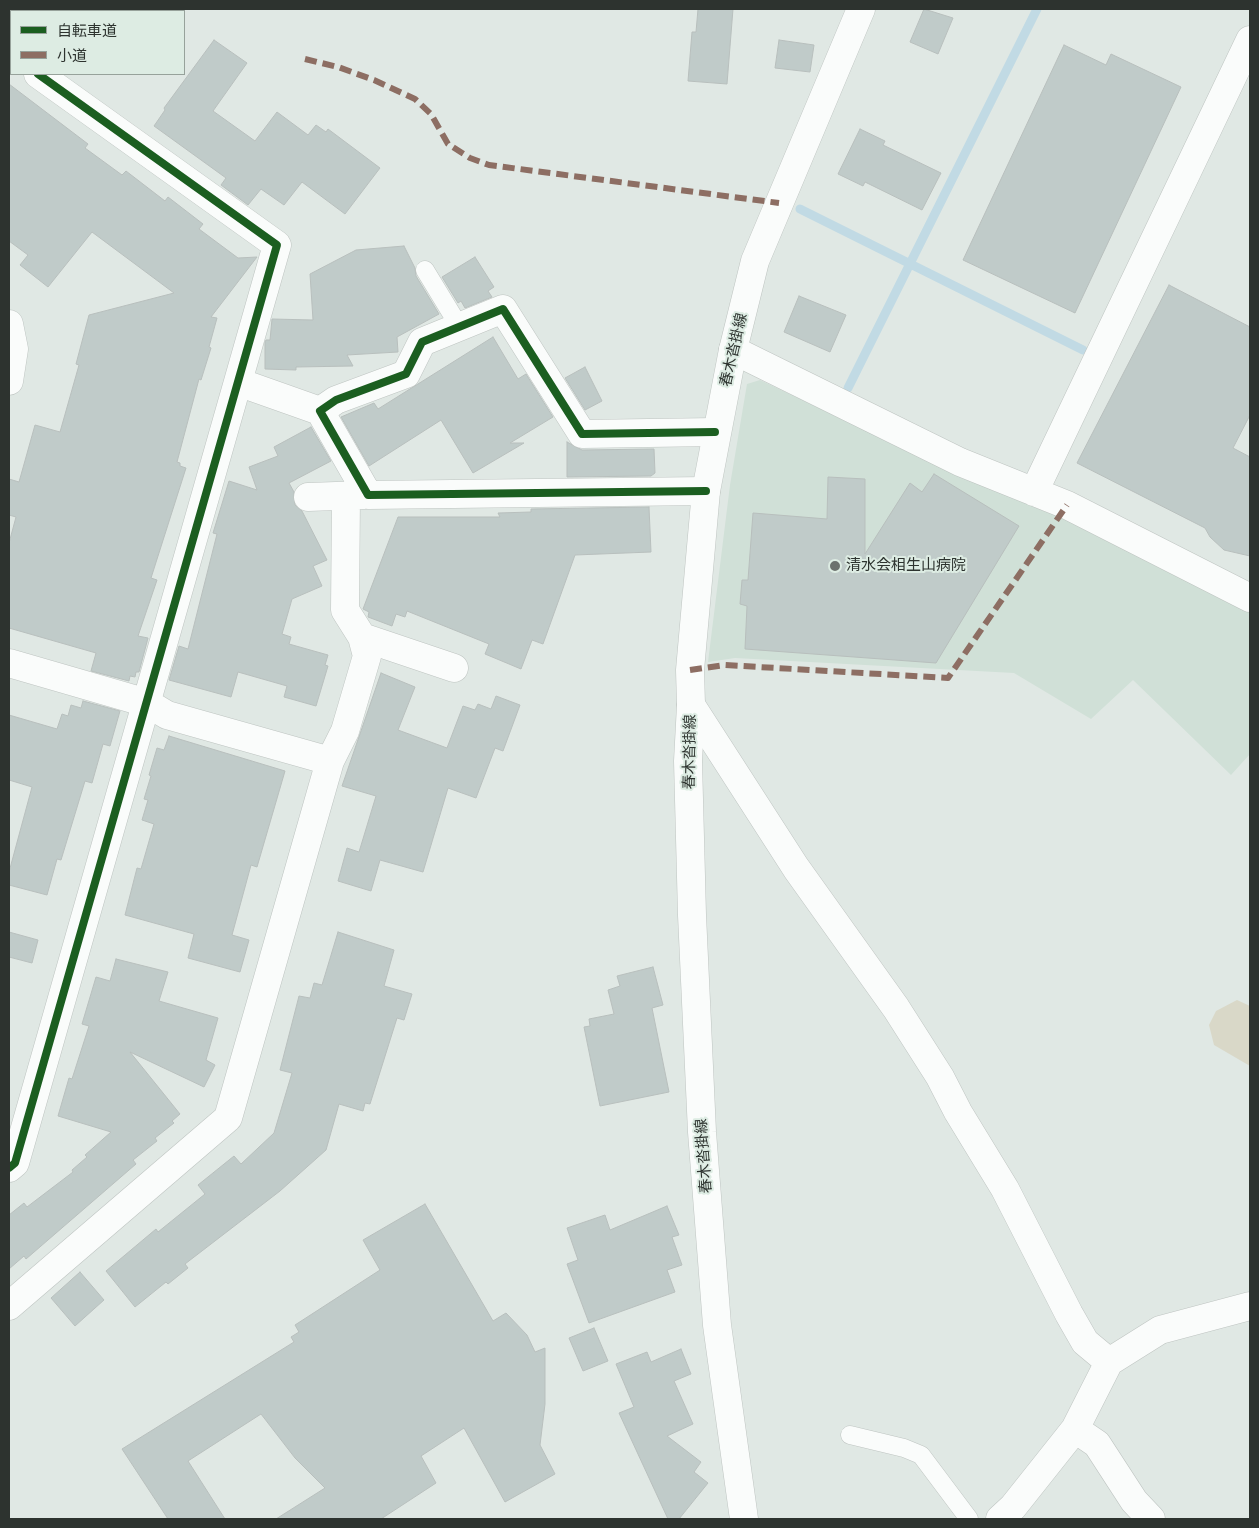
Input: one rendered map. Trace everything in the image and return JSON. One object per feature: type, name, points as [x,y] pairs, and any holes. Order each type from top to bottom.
[{"type":"street","name":"春木沓掛線","points":[[744,1519],[717,1326],[702,1132],[691,886],[688,761],[691,705],[690,670],[706,491],[733,350],[755,261],[861,9]]},
{"type":"street","points":[[1034,492],[1250,40]]},
{"type":"street","points":[[9,1168],[15,1163],[277,245],[39,75]]},
{"type":"street","points":[[320,411],[336,400],[406,374],[422,342],[504,309],[582,434],[716,432]]},
{"type":"street","points":[[9,324],[14,348],[9,381]]},
{"type":"street","points":[[733,350],[960,462],[1067,505],[1250,598]]},
{"type":"street","points":[[9,1306],[228,1118],[330,761],[345,731],[367,656],[362,637],[345,610],[357,496],[320,411],[238,382]]},
{"type":"street","points":[[308,498],[706,491]]},
{"type":"street","points":[[362,637],[454,668]]},
{"type":"street","points":[[9,663],[147,703],[167,715],[330,761]]},
{"type":"street","points":[[691,705],[796,868],[896,1008],[935,1069],[1005,1189],[1068,1314],[1085,1342],[1109,1362]]},
{"type":"street","points":[[1000,1519],[1013,1507],[1075,1429],[1109,1362],[1160,1330],[1250,1306]]},
{"type":"street","points":[[1075,1429],[1097,1444],[1134,1501],[1151,1519]]},
{"type":"lane","points":[[425,270],[459,326]]},
{"type":"lane","points":[[850,1435],[904,1448],[921,1455],[969,1519]]},
{"type":"shaded area","points":[[760,380],[961,475],[1065,519],[1250,613],[1250,754],[1231,775],[1133,680],[1091,719],[1014,673],[735,658],[708,662],[730,485],[747,384]]},
{"type":"shaded area","points":[[1237,1000],[1250,1006],[1250,1066],[1214,1045],[1209,1025],[1216,1011]]},
{"type":"building","points":[[698,9],[733,9],[727,84],[688,81],[692,32],[696,32]]},
{"type":"building","points":[[924,9],[953,18],[938,54],[910,42]]},
{"type":"building","points":[[214,40],[247,63],[213,111],[255,141],[277,112],[308,135],[316,125],[326,132],[328,129],[380,168],[345,214],[302,182],[284,205],[261,189],[248,205],[221,185],[226,178],[154,126],[165,110],[164,108]]},
{"type":"building","points":[[779,40],[814,45],[810,72],[775,68]]},
{"type":"building","points":[[1064,45],[1106,65],[1111,54],[1181,87],[1075,313],[963,260]]},
{"type":"building","points":[[9,84],[88,144],[85,148],[122,175],[126,171],[165,201],[168,197],[203,224],[199,229],[238,258],[257,257],[211,317],[217,318],[209,347],[211,348],[201,380],[199,379],[177,462],[180,463],[180,466],[186,468],[151,578],[157,580],[138,636],[148,638],[139,672],[136,672],[135,677],[130,676],[129,681],[91,671],[96,653],[9,628],[9,543],[16,517],[9,515],[9,479],[19,482],[35,425],[60,432],[79,365],[76,364],[89,315],[174,293],[92,232],[48,287],[20,265],[28,255],[9,241]]},
{"type":"building","points":[[860,129],[885,141],[883,145],[941,173],[922,210],[865,182],[863,186],[838,174]]},
{"type":"building","points":[[404,246],[415,268],[416,276],[439,314],[397,337],[398,352],[347,355],[353,366],[296,367],[296,370],[265,369],[265,342],[270,340],[272,319],[313,320],[310,274],[356,250]]},
{"type":"building","points":[[475,257],[494,287],[488,291],[492,297],[465,308],[461,301],[458,303],[442,277]]},
{"type":"building","points":[[1169,285],[1250,327],[1250,415],[1233,448],[1250,457],[1250,556],[1224,550],[1210,537],[1205,528],[1077,463]]},
{"type":"building","points":[[799,296],[846,315],[830,352],[784,332]]},
{"type":"building","points":[[493,337],[518,379],[526,374],[553,417],[510,443],[524,443],[473,473],[441,420],[369,466],[341,417],[374,403],[378,409]]},
{"type":"building","points":[[585,367],[602,401],[585,410],[565,378]]},
{"type":"building","points":[[311,427],[331,461],[289,483],[294,492],[295,505],[302,511],[327,560],[313,566],[322,586],[292,599],[282,634],[291,637],[289,644],[328,655],[325,665],[328,666],[316,706],[284,697],[287,686],[238,672],[231,697],[169,680],[179,646],[188,649],[217,534],[213,533],[229,481],[257,490],[249,467],[278,456],[274,447]]},
{"type":"building","points":[[567,442],[582,450],[654,449],[655,473],[651,476],[567,477]]},
{"type":"building","points":[[934,474],[1019,526],[936,663],[745,649],[747,606],[740,604],[742,580],[748,580],[753,513],[827,519],[828,477],[865,479],[865,554],[910,483],[922,492]]},
{"type":"building","points":[[649,507],[651,552],[575,555],[543,644],[532,640],[521,669],[485,654],[489,644],[407,611],[405,617],[396,614],[392,626],[368,617],[369,612],[363,609],[398,517],[500,517],[498,513],[531,512],[531,509]]},
{"type":"building","points":[[381,673],[415,687],[398,730],[447,748],[463,706],[475,710],[478,704],[491,709],[496,696],[520,705],[503,751],[495,748],[476,798],[448,788],[423,872],[380,860],[371,891],[338,881],[347,848],[359,852],[376,796],[342,786]]},
{"type":"building","points":[[83,701],[120,711],[110,746],[103,744],[92,783],[85,781],[61,860],[57,859],[47,895],[9,885],[9,872],[32,787],[9,780],[9,715],[57,729],[62,714],[68,716],[71,705],[81,708]]},
{"type":"building","points":[[169,736],[285,771],[257,867],[251,865],[232,935],[249,940],[240,972],[188,958],[194,934],[125,915],[137,868],[141,869],[154,824],[142,820],[148,800],[144,799],[151,776],[149,775],[157,748],[164,750]]},
{"type":"building","points":[[9,932],[38,940],[32,963],[9,957]]},
{"type":"building","points":[[338,932],[394,950],[384,986],[412,994],[404,1020],[397,1018],[370,1104],[365,1103],[363,1111],[339,1104],[326,1150],[280,1191],[185,1264],[188,1268],[168,1284],[166,1282],[135,1307],[106,1271],[156,1229],[158,1232],[205,1194],[198,1185],[234,1156],[241,1164],[274,1133],[292,1073],[280,1070],[299,996],[310,998],[314,983],[322,985]]},
{"type":"building","points":[[116,959],[168,972],[159,1001],[218,1018],[206,1060],[215,1065],[204,1087],[130,1052],[180,1114],[172,1121],[174,1123],[155,1138],[157,1141],[133,1160],[136,1164],[26,1259],[24,1256],[9,1269],[9,1215],[24,1203],[27,1207],[73,1172],[72,1170],[87,1157],[85,1155],[111,1132],[58,1116],[69,1078],[72,1079],[89,1026],[82,1024],[96,977],[110,981]]},
{"type":"building","points":[[653,967],[663,1005],[652,1008],[669,1092],[600,1106],[584,1027],[590,1026],[589,1019],[614,1014],[608,990],[620,986],[617,976]]},
{"type":"building","points":[[425,1204],[493,1321],[506,1313],[527,1335],[535,1352],[545,1348],[545,1404],[540,1445],[555,1474],[505,1502],[464,1428],[421,1456],[436,1483],[381,1519],[276,1519],[325,1488],[295,1458],[261,1414],[188,1461],[225,1519],[168,1519],[122,1449],[294,1342],[291,1337],[299,1332],[295,1325],[380,1270],[363,1240]]},
{"type":"building","points":[[667,1206],[679,1235],[672,1237],[682,1265],[667,1270],[675,1292],[589,1323],[567,1264],[578,1260],[567,1228],[605,1215],[610,1230]]},
{"type":"building","points":[[80,1272],[104,1300],[75,1326],[51,1298]]},
{"type":"building","points":[[594,1328],[608,1361],[583,1371],[569,1338]]},
{"type":"building","points":[[681,1349],[691,1374],[674,1381],[693,1424],[667,1436],[701,1462],[694,1472],[708,1483],[679,1519],[668,1519],[619,1413],[634,1407],[616,1364],[647,1352],[651,1362]]},
{"type":"waterway","points":[[848,388],[1037,9]]},
{"type":"waterway","points":[[800,209],[1083,350]]},
{"type":"marked path","points":[[305,59],[338,67],[374,80],[415,99],[431,114],[448,144],[470,158],[489,165],[779,203]]},
{"type":"marked path","points":[[690,670],[725,665],[948,678],[1067,505]]},
{"type":"cycle path","points":[[9,1168],[15,1163],[277,245],[39,75]]},
{"type":"cycle path","points":[[706,491],[368,495],[320,411],[336,400],[406,374],[422,342],[503,309],[582,434],[715,432]]},
{"type":"place","name":"清水会相生山病院","points":[[835,566]]}]
